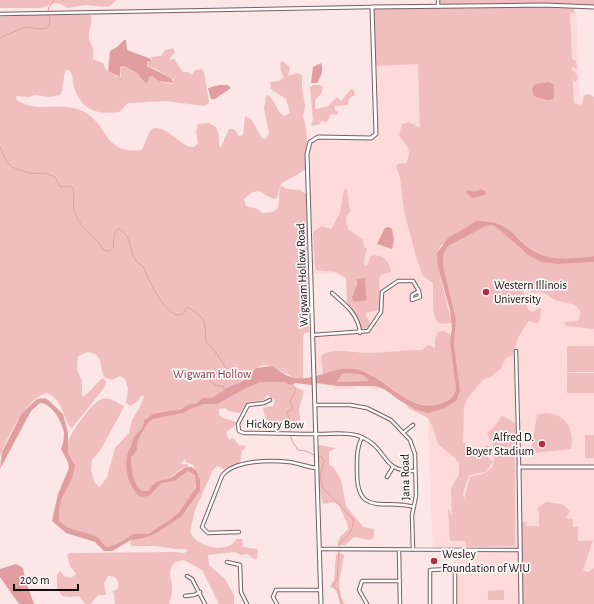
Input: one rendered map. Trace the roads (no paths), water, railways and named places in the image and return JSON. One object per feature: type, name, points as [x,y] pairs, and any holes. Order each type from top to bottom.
[{"type":"street","points":[[438,0],[438,6]]},
{"type":"street","points":[[0,14],[438,6],[544,5],[594,7]]},
{"type":"street","name":"Wigwam Hollow Road","points":[[321,604],[307,150],[310,142],[316,137],[371,138],[376,134],[372,7]]},
{"type":"street","points":[[313,335],[360,333],[370,330],[381,313],[382,292],[403,280],[412,281],[419,291]]},
{"type":"street","points":[[332,294],[348,308],[358,323],[360,333]]},
{"type":"street","points":[[516,351],[521,604]]},
{"type":"street","name":"Hickory Bow","points":[[270,400],[264,403],[248,405],[238,424],[240,432],[316,434]]},
{"type":"street","name":"Jana Road","points":[[315,405],[350,405],[367,408],[386,417],[404,432],[414,448],[416,496],[412,518],[413,550]]},
{"type":"street","points":[[404,432],[413,425]]},
{"type":"street","points":[[316,434],[351,434],[362,437],[376,446],[393,467],[402,471],[415,471]]},
{"type":"street","points":[[362,437],[357,448],[357,481],[359,492],[363,498],[374,504],[402,504],[414,507]]},
{"type":"street","points":[[239,532],[208,533],[202,527],[222,476],[227,470],[241,463],[288,462],[316,468]]},
{"type":"street","points":[[387,477],[393,467]]},
{"type":"street","points":[[519,467],[594,467]]},
{"type":"street","points":[[320,549],[520,550]]},
{"type":"street","points":[[399,550],[400,604]]},
{"type":"street","points":[[228,562],[240,565],[241,592],[247,604]]},
{"type":"street","points":[[430,604],[430,571],[432,569],[451,568],[454,570],[455,604]]},
{"type":"street","points":[[187,576],[192,579],[205,604]]},
{"type":"street","points":[[367,604],[359,590],[362,581],[400,581]]},
{"type":"street","points":[[277,604],[273,597],[276,590],[321,590]]},
{"type":"street","points":[[185,596],[194,595],[200,592]]},
{"type":"waterway","points":[[48,11],[54,0]]},
{"type":"waterway","points":[[0,38],[25,27],[41,29],[47,28],[50,23],[49,14]]},
{"type":"waterway","points":[[0,147],[6,161],[12,167],[29,173],[48,174],[55,177],[60,187],[70,186],[73,188],[74,207],[77,218],[104,250],[109,251],[113,248],[114,237],[117,230],[119,229],[124,233],[127,237],[135,259],[143,266],[157,294],[166,307],[177,315],[183,314],[187,307],[202,318],[205,325],[206,342],[212,347],[226,368],[226,371],[223,374],[212,372],[210,381],[215,385],[224,387],[224,390]]},
{"type":"waterway","points":[[290,431],[291,423],[287,412],[293,409],[290,401],[296,390],[292,384]]},
{"type":"waterway","points":[[290,434],[292,441],[298,450],[306,451],[314,455]]},
{"type":"waterway","points":[[318,456],[322,457],[324,461],[320,477],[323,488],[353,519],[352,529],[339,547]]},
{"type":"waterway","points":[[339,551],[337,580],[333,585],[337,590],[342,604]]},
{"type":"place","name":"Western Illinois University","points":[[486,292]]},
{"type":"place","name":"Alfred D. Boyer Stadium","points":[[542,444]]},
{"type":"place","name":"Wesley Foundation of WIU","points":[[434,561]]},
{"type":"park label","name":"Wigwam Hollow","points":[[212,374]]}]
